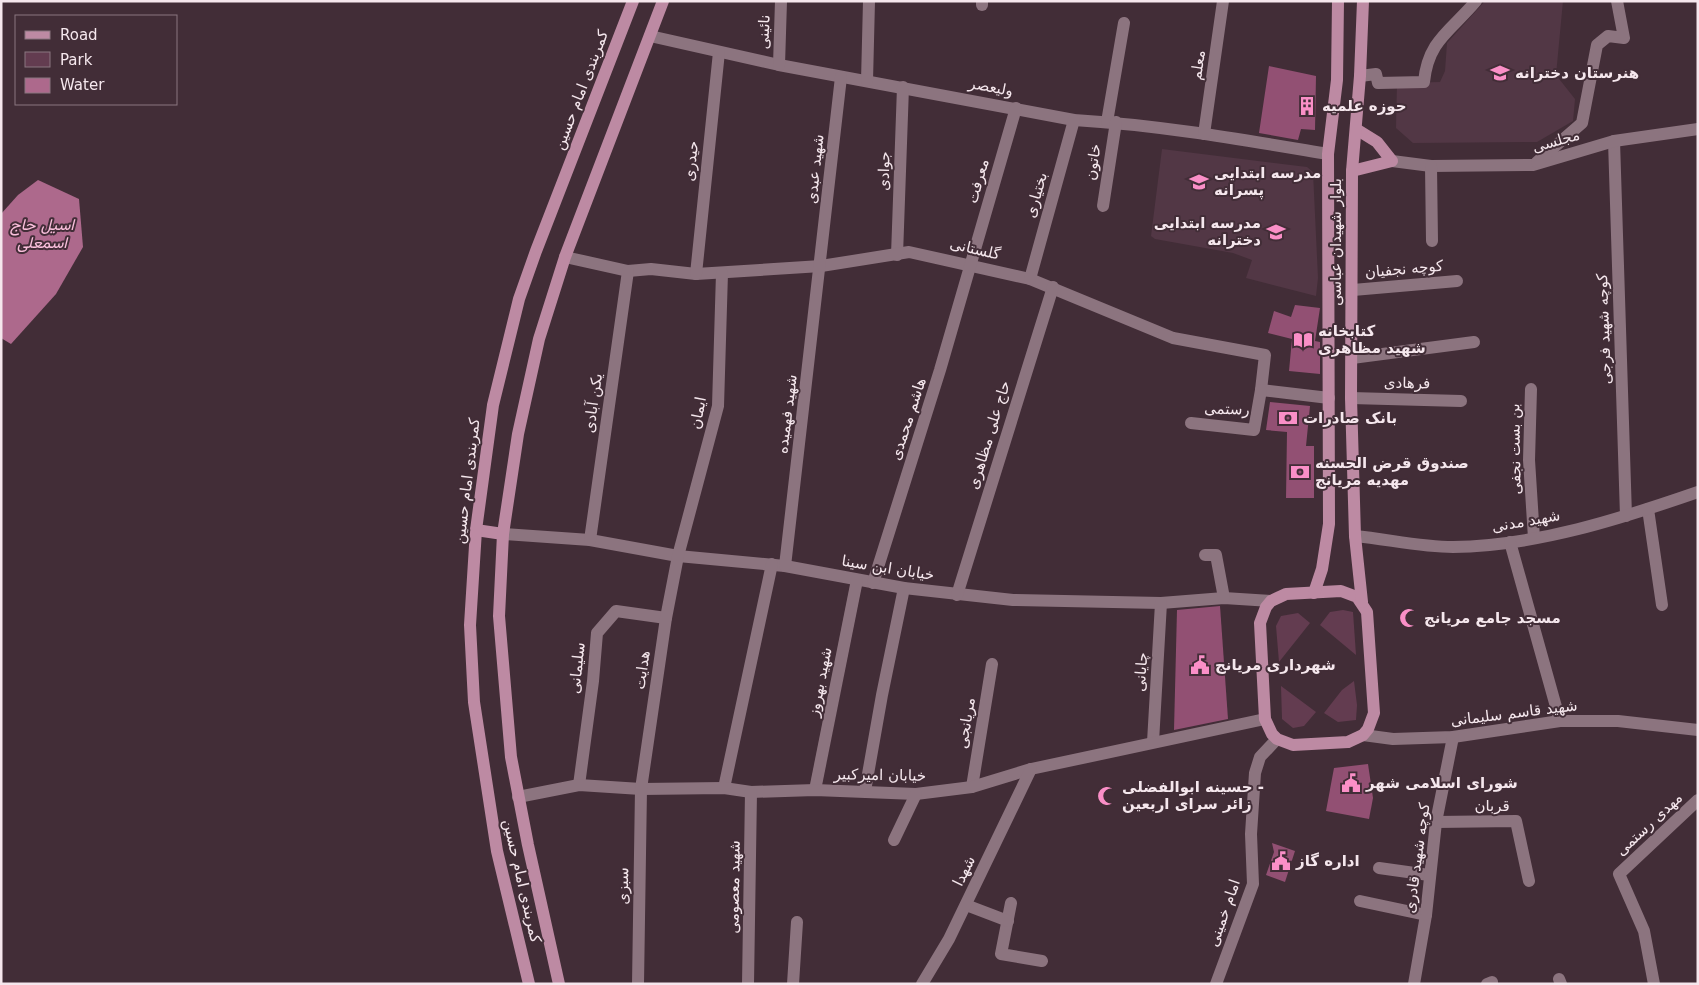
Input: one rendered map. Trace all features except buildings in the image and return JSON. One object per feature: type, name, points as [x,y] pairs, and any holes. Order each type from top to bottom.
[{"type":"main road","name":"کمربندی امام حسین","points":[[530,984],[497,851],[474,702],[470,625],[476,530],[493,405],[519,299],[539,242],[633,1]]},
{"type":"main road","name":"کمربندی امام حسین","points":[[559,984],[511,758],[499,616],[503,534],[527,387],[539,339],[565,257],[663,1]]},
{"type":"main road","name":"بلوار شهیدان عباسی","points":[[1314,593],[1322,569],[1329,524],[1328,154],[1337,80],[1338,1]]},
{"type":"main road","name":"بلوار شهیدان عباسی","points":[[1362,602],[1355,536],[1351,398],[1353,290],[1352,171],[1360,76],[1363,1]]},
{"type":"main road","points":[[1352,171],[1392,161],[1377,142],[1356,129]]},
{"type":"main road","points":[[476,530],[503,534]]},
{"type":"main road","points":[[1341,591],[1357,597],[1367,612],[1374,714],[1368,729],[1363,735],[1348,742],[1293,745],[1278,739],[1272,734],[1265,719],[1260,622],[1266,607],[1271,601],[1286,594],[1314,593],[1341,591]]},
{"type":"street","name":"نائینی","points":[[779,64],[781,1]]},
{"type":"street","points":[[867,81],[870,1]]},
{"type":"street","name":"معلم","points":[[1204,134],[1223,1]]},
{"type":"street","points":[[1360,76],[1376,74],[1378,83],[1424,82],[1429,55],[1437,42],[1476,1]]},
{"type":"street","points":[[1533,165],[1582,123],[1597,45],[1608,36],[1624,38],[1617,1]]},
{"type":"street","name":"خاتون","points":[[1103,206],[1124,23]]},
{"type":"street","name":"ولیعصر","points":[[650,36],[841,77],[1074,120],[1112,122],[1204,134],[1328,154]]},
{"type":"street","name":"حیدری","points":[[696,274],[719,52]]},
{"type":"street","name":"شهید عبدی","points":[[821,266],[841,77]]},
{"type":"street","name":"جوادی","points":[[898,255],[903,87]]},
{"type":"street","name":"معرفت","points":[[971,264],[1016,108]]},
{"type":"street","name":"بختیاری","points":[[1030,279],[1074,120]]},
{"type":"street","name":"مجلسی","points":[[1392,161],[1431,166],[1533,165],[1614,141],[1698,129]]},
{"type":"street","name":"کوچه شهید فرجی","points":[[1614,141],[1626,516]]},
{"type":"street","points":[[1431,166],[1432,240]]},
{"type":"street","name":"گلستانی","points":[[565,257],[628,271],[651,268],[696,274],[821,266],[909,252],[971,264],[1030,279],[1172,338],[1265,355],[1261,390]]},
{"type":"street","name":"هاشم محمدی","points":[[873,582],[971,264]]},
{"type":"street","name":"شهید فهمیده","points":[[724,788],[779,565],[821,266]]},
{"type":"street","name":"یکن آبادی","points":[[590,540],[628,271]]},
{"type":"street","name":"ایمان","points":[[678,556],[718,406],[722,273]]},
{"type":"street","name":"کوچه نجفیان","points":[[1353,290],[1457,281]]},
{"type":"street","name":"حاج علی مظاهری","points":[[957,594],[1053,287]]},
{"type":"street","points":[[1352,358],[1474,342]]},
{"type":"street","name":"بن بست نجفی","points":[[1530,389],[1529,460],[1534,538]]},
{"type":"street","points":[[1261,390],[1329,398]]},
{"type":"street","name":"رستمی","points":[[1191,423],[1254,430],[1261,390]]},
{"type":"street","name":"فرهادی","points":[[1351,398],[1461,401]]},
{"type":"street","name":"شهید مدنی","points":[[1355,536],[1453,547],[1510,542],[1626,516],[1698,492]]},
{"type":"street","points":[[1648,509],[1662,605]]},
{"type":"street","name":"خیابان ابن سینا","points":[[503,534],[590,540],[678,556],[779,565],[904,588],[1013,600],[1162,603],[1224,598],[1271,601]]},
{"type":"street","points":[[1510,542],[1560,721]]},
{"type":"street","points":[[1205,556],[1216,555],[1224,598]]},
{"type":"street","name":"هدایت","points":[[642,789],[666,618],[678,556]]},
{"type":"street","name":"شهید بهروز","points":[[815,790],[857,580]]},
{"type":"street","points":[[866,791],[882,695],[904,588]]},
{"type":"street","name":"چایانی","points":[[1153,742],[1162,603]]},
{"type":"street","name":"سلیمانی","points":[[579,785],[593,681],[597,633],[616,611],[666,618]]},
{"type":"street","name":"مریانجی","points":[[972,787],[992,664]]},
{"type":"street","name":"خیابان امیرکبیر","points":[[518,797],[579,785],[642,789],[724,788],[751,792],[815,790],[916,794],[972,787],[1031,769],[1265,719]]},
{"type":"street","name":"شهید قاسم سلیمانی","points":[[1363,735],[1393,739],[1453,737],[1560,721],[1618,721],[1698,730]]},
{"type":"street","name":"کوچه شهید قادری","points":[[1414,984],[1426,915],[1436,822],[1453,737]]},
{"type":"street","name":"امام خمینی","points":[[1216,984],[1253,884],[1251,834],[1254,773],[1260,757],[1278,739]]},
{"type":"street","name":"شهدا","points":[[922,984],[949,939],[1031,769]]},
{"type":"street","name":"سبزی","points":[[638,984],[642,789]]},
{"type":"street","name":"شهید معصومی","points":[[748,984],[751,792]]},
{"type":"street","points":[[894,840],[916,794]]},
{"type":"street","name":"مهدی رستمی","points":[[1654,984],[1644,932],[1619,874],[1698,800]]},
{"type":"street","name":"قربان","points":[[1436,822],[1516,821],[1529,882]]},
{"type":"street","points":[[1379,868],[1429,875]]},
{"type":"street","points":[[1360,901],[1426,915]]},
{"type":"street","points":[[1011,903],[1001,954],[1042,961]]},
{"type":"street","points":[[966,905],[1008,921]]},
{"type":"street","points":[[794,984],[797,922]]},
{"type":"shaded area","name":"هنرستان دخترانه","points":[[1485,1],[1563,1],[1556,75],[1575,99],[1573,121],[1537,142],[1413,143],[1396,128],[1397,83],[1440,82],[1445,71],[1447,43]]},
{"type":"shaded area","points":[[1162,149],[1307,167],[1313,172],[1318,278],[1316,296],[1246,278],[1252,260],[1233,253],[1155,239],[1151,236]]},
{"type":"green space","points":[[1343,610],[1353,612],[1356,655],[1320,625],[1330,612]]},
{"type":"green space","points":[[1298,613],[1310,623],[1279,662],[1276,626],[1281,616]]},
{"type":"green space","points":[[1354,681],[1357,705],[1356,720],[1338,722],[1324,713],[1342,690]]},
{"type":"green space","points":[[1281,686],[1316,712],[1304,726],[1293,728],[1282,719]]},
{"type":"water","name":"اسیل حاج اسمعلی","points":[[38,180],[79,199],[83,247],[56,294],[11,344],[1,338],[1,214],[18,195]]},
{"type":"place","name":"هنرستان دخترانه","points":[[1500,73]]},
{"type":"place","name":"حوزه علمیه","points":[[1307,106]]},
{"type":"place","name":"مدرسه ابتدایی پسرانه","points":[[1199,182]]},
{"type":"place","name":"مدرسه ابتدایی دخترانه","points":[[1276,232]]},
{"type":"place","name":"کتابخانه شهید مظاهری","points":[[1303,340]]},
{"type":"place","name":"بانک صادرات","points":[[1288,418]]},
{"type":"place","name":"صندوق قرض الحسنه مهدیه مریانج","points":[[1300,472]]},
{"type":"place","name":"مسجد جامع مریانج","points":[[1409,618]]},
{"type":"place","name":"شهرداری مریانج","points":[[1200,665]]},
{"type":"place","name":"شورای اسلامی شهر","points":[[1351,783]]},
{"type":"place","name":"حسینه ابوالفضلی - زائر سرای اربعین","points":[[1107,796]]},
{"type":"place","name":"اداره گاز","points":[[1281,861]]}]
